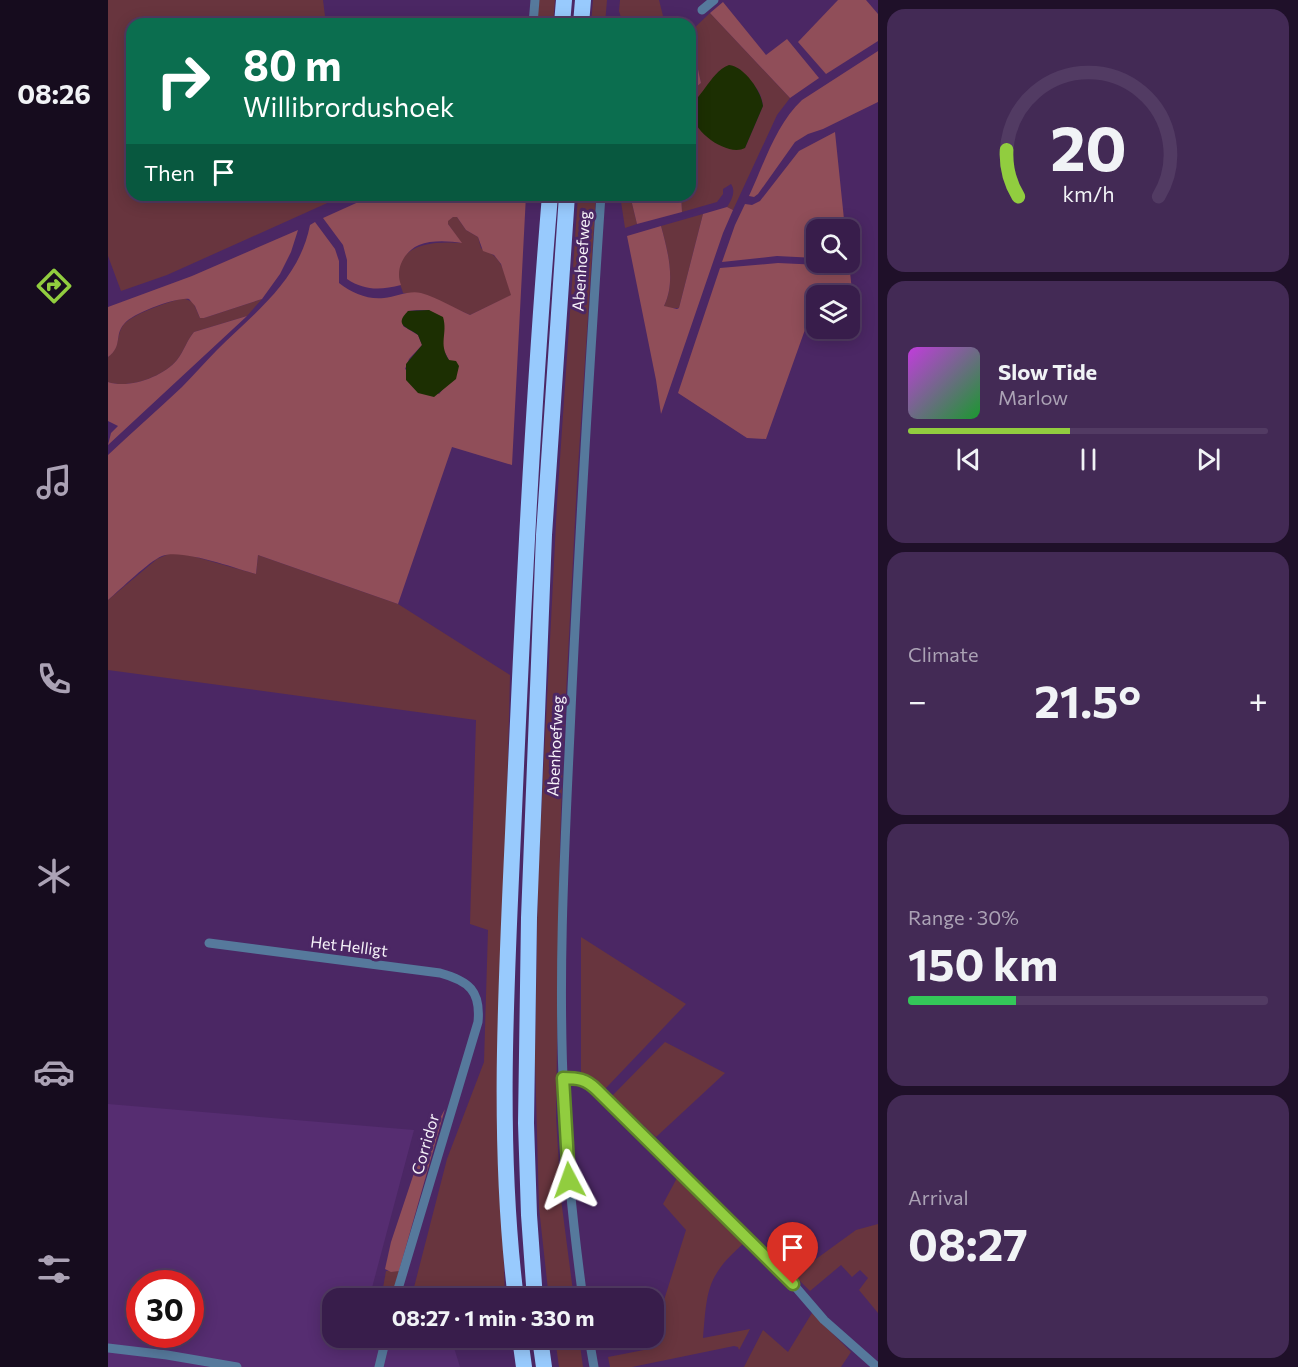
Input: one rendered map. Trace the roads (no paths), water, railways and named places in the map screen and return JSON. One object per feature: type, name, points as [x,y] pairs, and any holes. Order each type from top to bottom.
[{"type":"highway","points":[[562,18],[564,0]]},
{"type":"highway","points":[[582,18],[583,0]]},
{"type":"highway","points":[[515,1288],[509,1226],[507,1168],[508,947],[520,682],[542,291],[550,201]]},
{"type":"highway","points":[[534,1288],[526,1123],[529,918],[544,535],[567,201]]},
{"type":"highway","points":[[521,1348],[524,1367]]},
{"type":"highway","points":[[541,1348],[544,1367]]},
{"type":"street","points":[[534,18],[535,0]]},
{"type":"street","points":[[702,10],[714,0]]},
{"type":"street","name":"Abenhoefweg","points":[[582,1288],[569,1180],[563,1078],[563,918],[591,334],[601,201]]},
{"type":"street","name":"Het Helligt","points":[[209,943],[440,973],[466,983],[476,997]]},
{"type":"street","name":"Corridor","points":[[399,1288],[478,1022],[479,1009],[476,997]]},
{"type":"street","points":[[563,1078],[580,1078],[591,1084],[793,1284],[824,1320],[878,1367]]},
{"type":"street","points":[[108,1348],[237,1367]]},
{"type":"street","points":[[379,1367],[384,1348]]},
{"type":"street","points":[[591,1348],[594,1367]]}]
